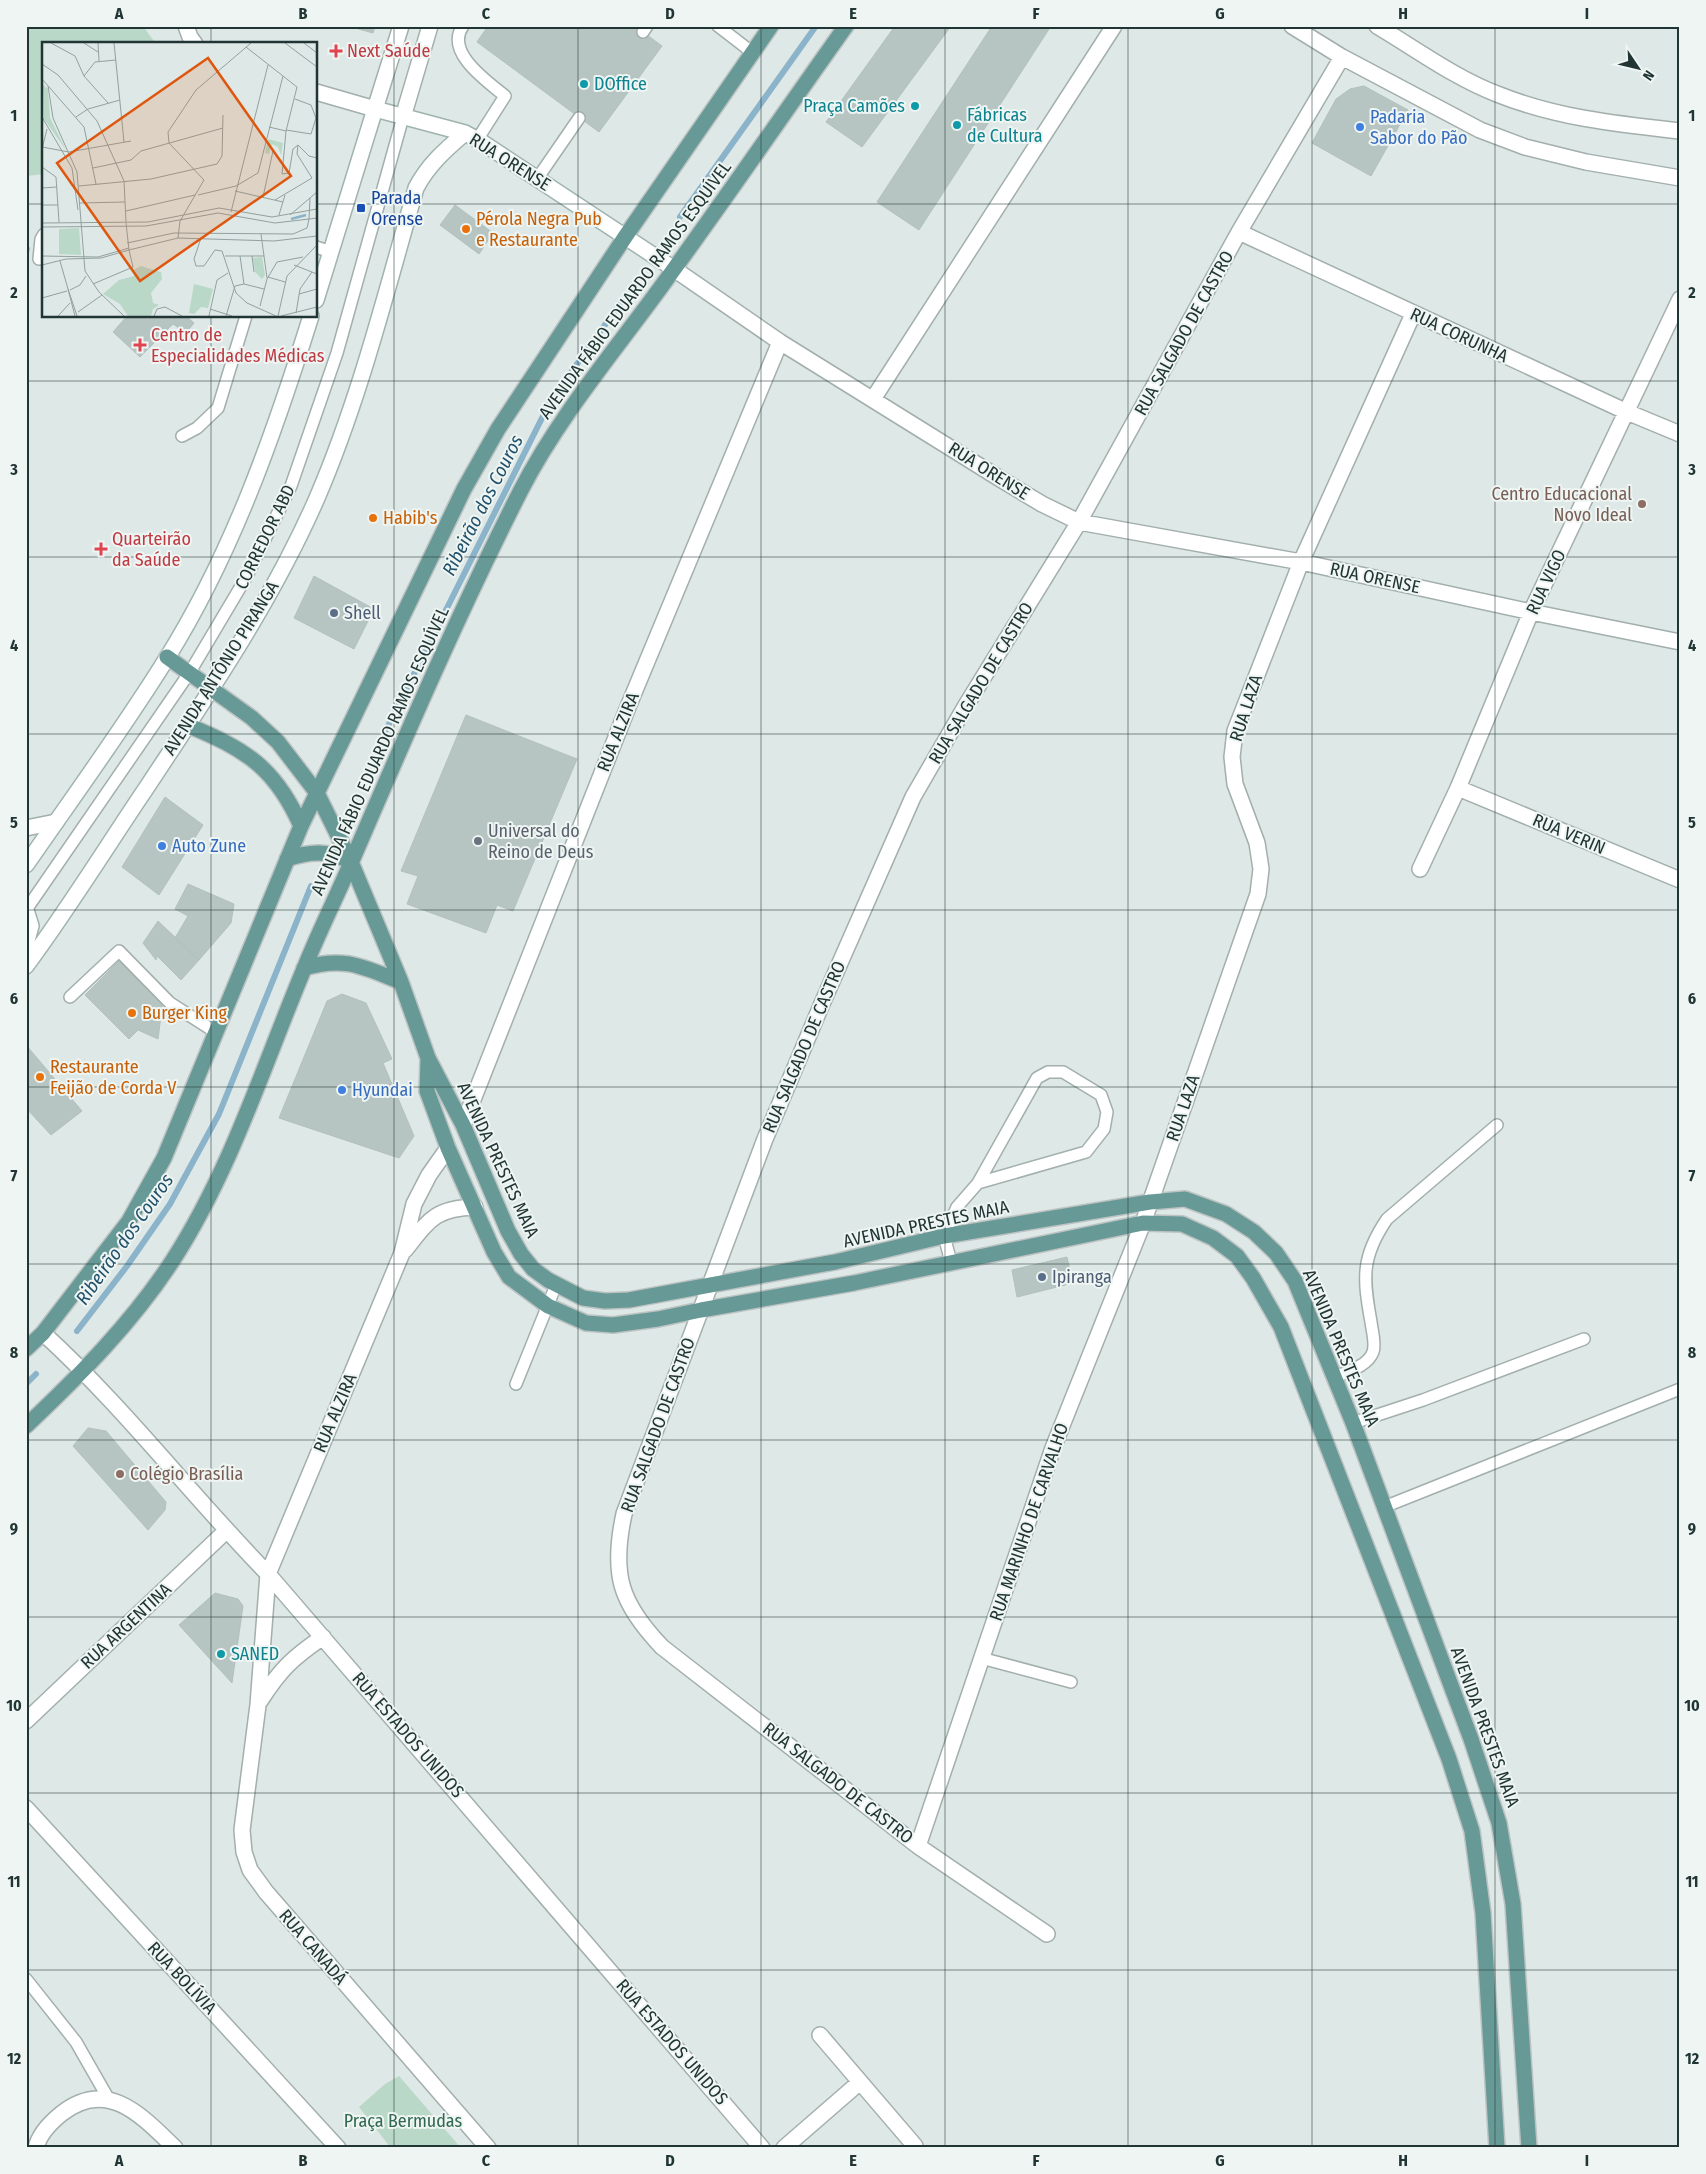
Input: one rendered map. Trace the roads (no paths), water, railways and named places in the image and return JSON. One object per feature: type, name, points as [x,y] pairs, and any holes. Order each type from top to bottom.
[{"type":"main road","name":"AVENIDA FÁBIO EDUARDO RAMOS ESQUÍVEL","points":[[26,1349],[42,1333],[129,1221],[164,1158],[301,826],[464,489],[504,420],[624,236],[772,26]]},
{"type":"main road","name":"AVENIDA FÁBIO EDUARDO RAMOS ESQUÍVEL","points":[[26,1426],[84,1371],[139,1308],[174,1259],[203,1207],[248,1112],[304,968],[463,609],[523,485],[565,419],[846,26]]},
{"type":"main road","name":"AVENIDA PRESTES MAIA","points":[[167,657],[252,718],[278,742],[317,793],[351,862],[401,982],[428,1058],[478,1157],[508,1232],[521,1254],[533,1269],[556,1285],[583,1298],[605,1301],[629,1300],[834,1262],[944,1236],[1150,1202],[1185,1199],[1226,1214],[1254,1232],[1276,1253],[1295,1281],[1353,1423],[1471,1739],[1499,1823],[1513,1904],[1529,2148]]},
{"type":"main road","points":[[187,726],[235,747],[258,763],[276,782],[290,801],[301,826]]},
{"type":"main road","points":[[287,859],[306,852],[318,852],[341,856],[351,862]]},
{"type":"main road","points":[[304,968],[335,962],[360,965],[401,982]]},
{"type":"main road","name":"AVENIDA PRESTES MAIA","points":[[428,1058],[427,1091],[448,1148],[494,1252],[509,1277],[548,1306],[586,1323],[612,1325],[658,1319],[854,1283],[1143,1223],[1182,1224],[1213,1238],[1236,1256],[1267,1300],[1281,1328],[1449,1759],[1472,1831],[1483,1913],[1497,2148]]},
{"type":"main road","points":[[448,1148],[460,1147],[478,1157]]},
{"type":"street","points":[[186,26],[194,42]]},
{"type":"street","points":[[318,294],[401,26]]},
{"type":"street","points":[[403,117],[430,26]]},
{"type":"street","points":[[873,399],[1114,26]]},
{"type":"street","points":[[1292,26],[1342,57],[1480,130],[1525,147],[1586,162],[1680,178]]},
{"type":"street","points":[[1378,26],[1461,76],[1504,97],[1598,123],[1680,131]]},
{"type":"street","name":"RUA SALGADO DE CASTRO","points":[[1047,1934],[918,1846],[662,1648],[641,1625],[626,1597],[618,1569],[618,1543],[624,1514],[769,1130],[832,980],[913,797],[965,707],[1079,522],[1239,232],[1342,57]]},
{"type":"street","name":"RUA ORENSE","points":[[318,93],[471,136],[674,269],[780,342],[1002,480],[1042,504],[1079,522],[1301,562],[1680,642]]},
{"type":"street","name":"AVENIDA ANTÔNIO PIRANGA","points":[[26,966],[212,688],[281,572],[316,499],[346,426],[416,188],[424,172],[437,157],[471,136]]},
{"type":"street","name":"RUA CORUNHA","points":[[1239,232],[1627,412],[1680,434]]},
{"type":"street","name":"RUA VIGO","points":[[1420,869],[1458,788],[1531,612],[1680,299]]},
{"type":"street","name":"RUA LAZA","points":[[1150,1202],[1258,894],[1261,869],[1257,843],[1235,784],[1232,757],[1235,731],[1301,562],[1414,314]]},
{"type":"street","points":[[26,865],[167,657],[227,545],[258,474],[310,318]]},
{"type":"street","name":"RUA ALZIRA","points":[[463,1125],[628,707],[780,342]]},
{"type":"street","name":"RUA VERIN","points":[[1458,788],[1680,880]]},
{"type":"street","points":[[26,828],[56,822]]},
{"type":"street","points":[[26,910],[31,926],[26,944]]},
{"type":"street","name":"RUA ALZIRA","points":[[268,1574],[402,1253],[414,1204],[429,1175],[448,1148]]},
{"type":"street","name":"RUA MARINHO DE CARVALHO","points":[[918,1846],[1053,1448],[1150,1202]]},
{"type":"street","name":"RUA ALZIRA","points":[[402,1253],[426,1224],[437,1214],[452,1208],[475,1207]]},
{"type":"street","name":"RUA ESTADOS UNIDOS","points":[[42,1333],[84,1371],[226,1531],[268,1574],[762,2148]]},
{"type":"street","name":"RUA ARGENTINA","points":[[26,1721],[226,1531]]},
{"type":"street","name":"RUA CANADÁ","points":[[268,1574],[258,1705],[242,1830],[244,1852],[250,1870],[266,1892],[488,2148]]},
{"type":"street","name":"RUA CANADÁ","points":[[258,1705],[277,1674],[293,1657],[323,1637]]},
{"type":"street","name":"RUA BOLÍVIA","points":[[26,1808],[338,2148]]},
{"type":"street","points":[[820,2035],[915,2146]]},
{"type":"street","points":[[784,2148],[860,2082]]},
{"type":"street","points":[[36,2148],[44,2131],[65,2111],[83,2100],[108,2098],[125,2105],[145,2119],[175,2148]]},
{"type":"lane","points":[[463,26],[458,36],[458,43],[471,69],[505,96],[471,136]]},
{"type":"lane","points":[[718,26],[752,53]]},
{"type":"lane","name":"CORREDOR ABD","points":[[26,910],[190,672],[247,576],[291,486],[337,353],[403,117]]},
{"type":"lane","points":[[537,179],[580,118]]},
{"type":"lane","points":[[39,258],[40,239],[42,236]]},
{"type":"lane","points":[[318,248],[331,252]]},
{"type":"lane","points":[[182,436],[197,428],[218,408],[245,318]]},
{"type":"lane","points":[[70,997],[119,951],[170,1003],[217,1033]]},
{"type":"lane","points":[[951,1262],[944,1236],[957,1207],[978,1183],[1037,1078],[1048,1072],[1063,1072],[1101,1095],[1107,1112],[1104,1129],[1086,1152],[978,1183]]},
{"type":"lane","points":[[1335,1377],[1362,1364],[1373,1354],[1374,1344],[1364,1287],[1367,1256],[1374,1237],[1387,1219],[1498,1124]]},
{"type":"lane","points":[[516,1384],[556,1285]]},
{"type":"lane","points":[[1353,1423],[1423,1400],[1584,1339]]},
{"type":"lane","points":[[1384,1508],[1680,1389]]},
{"type":"lane","points":[[981,1658],[1072,1682]]},
{"type":"lane","points":[[26,1979],[76,2042],[108,2098]]},
{"type":"waterway","points":[[680,217],[816,26]]},
{"type":"waterway","name":"Ribeirão dos Couros","points":[[385,732],[550,402],[622,301]]},
{"type":"waterway","name":"Ribeirão dos Couros","points":[[77,1331],[127,1266],[170,1204],[219,1114],[311,886]]},
{"type":"waterway","name":"Ribeirão dos Couros","points":[[26,1384],[36,1374]]},
{"type":"place","name":"Next Saúde","points":[[336,51]]},
{"type":"place","name":"DOffice","points":[[584,84]]},
{"type":"place","name":"Praça Camões","points":[[915,106]]},
{"type":"place","name":"Fábricas de Cultura","points":[[957,125]]},
{"type":"place","name":"Padaria Sabor do Pão","points":[[1360,127]]},
{"type":"place","name":"Parada Orense","points":[[361,208]]},
{"type":"place","name":"Pérola Negra Pub e Restaurante","points":[[466,229]]},
{"type":"place","name":"Centro de Especialidades Médicas","points":[[140,345]]},
{"type":"place","name":"Centro Educacional Novo Ideal","points":[[1642,504]]},
{"type":"place","name":"Habib's","points":[[373,518]]},
{"type":"place","name":"Quarteirão da Saúde","points":[[101,549]]},
{"type":"place","name":"Shell","points":[[334,613]]},
{"type":"place","name":"Universal do Reino de Deus","points":[[478,841]]},
{"type":"place","name":"Auto Zune","points":[[162,846]]},
{"type":"place","name":"Burger King","points":[[132,1013]]},
{"type":"place","name":"Restaurante Feijão de Corda V","points":[[40,1077]]},
{"type":"place","name":"Hyundai","points":[[342,1090]]},
{"type":"place","name":"Ipiranga","points":[[1042,1277]]},
{"type":"place","name":"Colégio Brasília","points":[[120,1474]]},
{"type":"place","name":"SANED","points":[[221,1654]]},
{"type":"park label","name":"Praça Bermudas","points":[[403,2121]]}]
